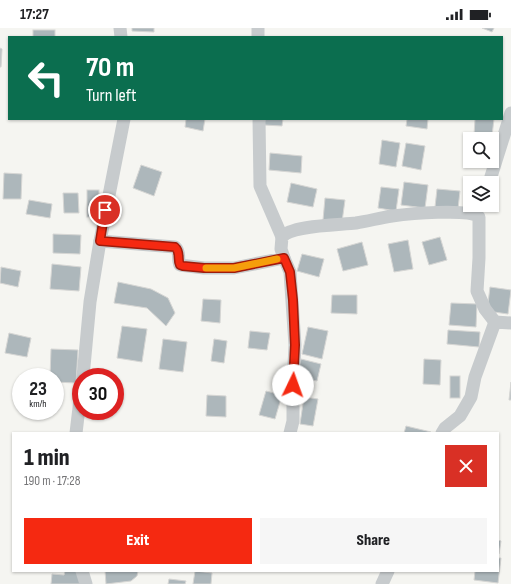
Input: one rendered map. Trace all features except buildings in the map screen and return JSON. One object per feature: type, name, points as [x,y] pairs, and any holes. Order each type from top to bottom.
[{"type":"street","points":[[491,176],[511,113]]},
{"type":"street","points":[[84,368],[90,302],[100,241],[124,120]]},
{"type":"street","points":[[259,120],[260,186],[282,237],[281,249],[290,272],[295,345],[293,421],[290,432]]},
{"type":"street","points":[[282,237],[286,233],[305,228],[357,223],[405,215],[476,212]]},
{"type":"street","points":[[480,212],[477,291],[485,309],[495,322],[511,323]]},
{"type":"street","points":[[100,241],[175,247],[178,249],[180,265],[204,268],[234,268],[284,258]]},
{"type":"street","points":[[443,432],[445,428],[460,416],[471,397],[475,377],[495,322]]},
{"type":"street","points":[[76,432],[78,420]]},
{"type":"street","points":[[82,572],[86,584]]},
{"type":"street","points":[[382,584],[388,572]]},
{"type":"slow traffic","points":[[206,268],[234,268],[277,259]]},
{"type":"route","points":[[105,210],[100,241],[175,247],[178,249],[180,265],[183,266],[234,268],[284,258],[290,272],[293,300],[295,345],[293,385]]}]
